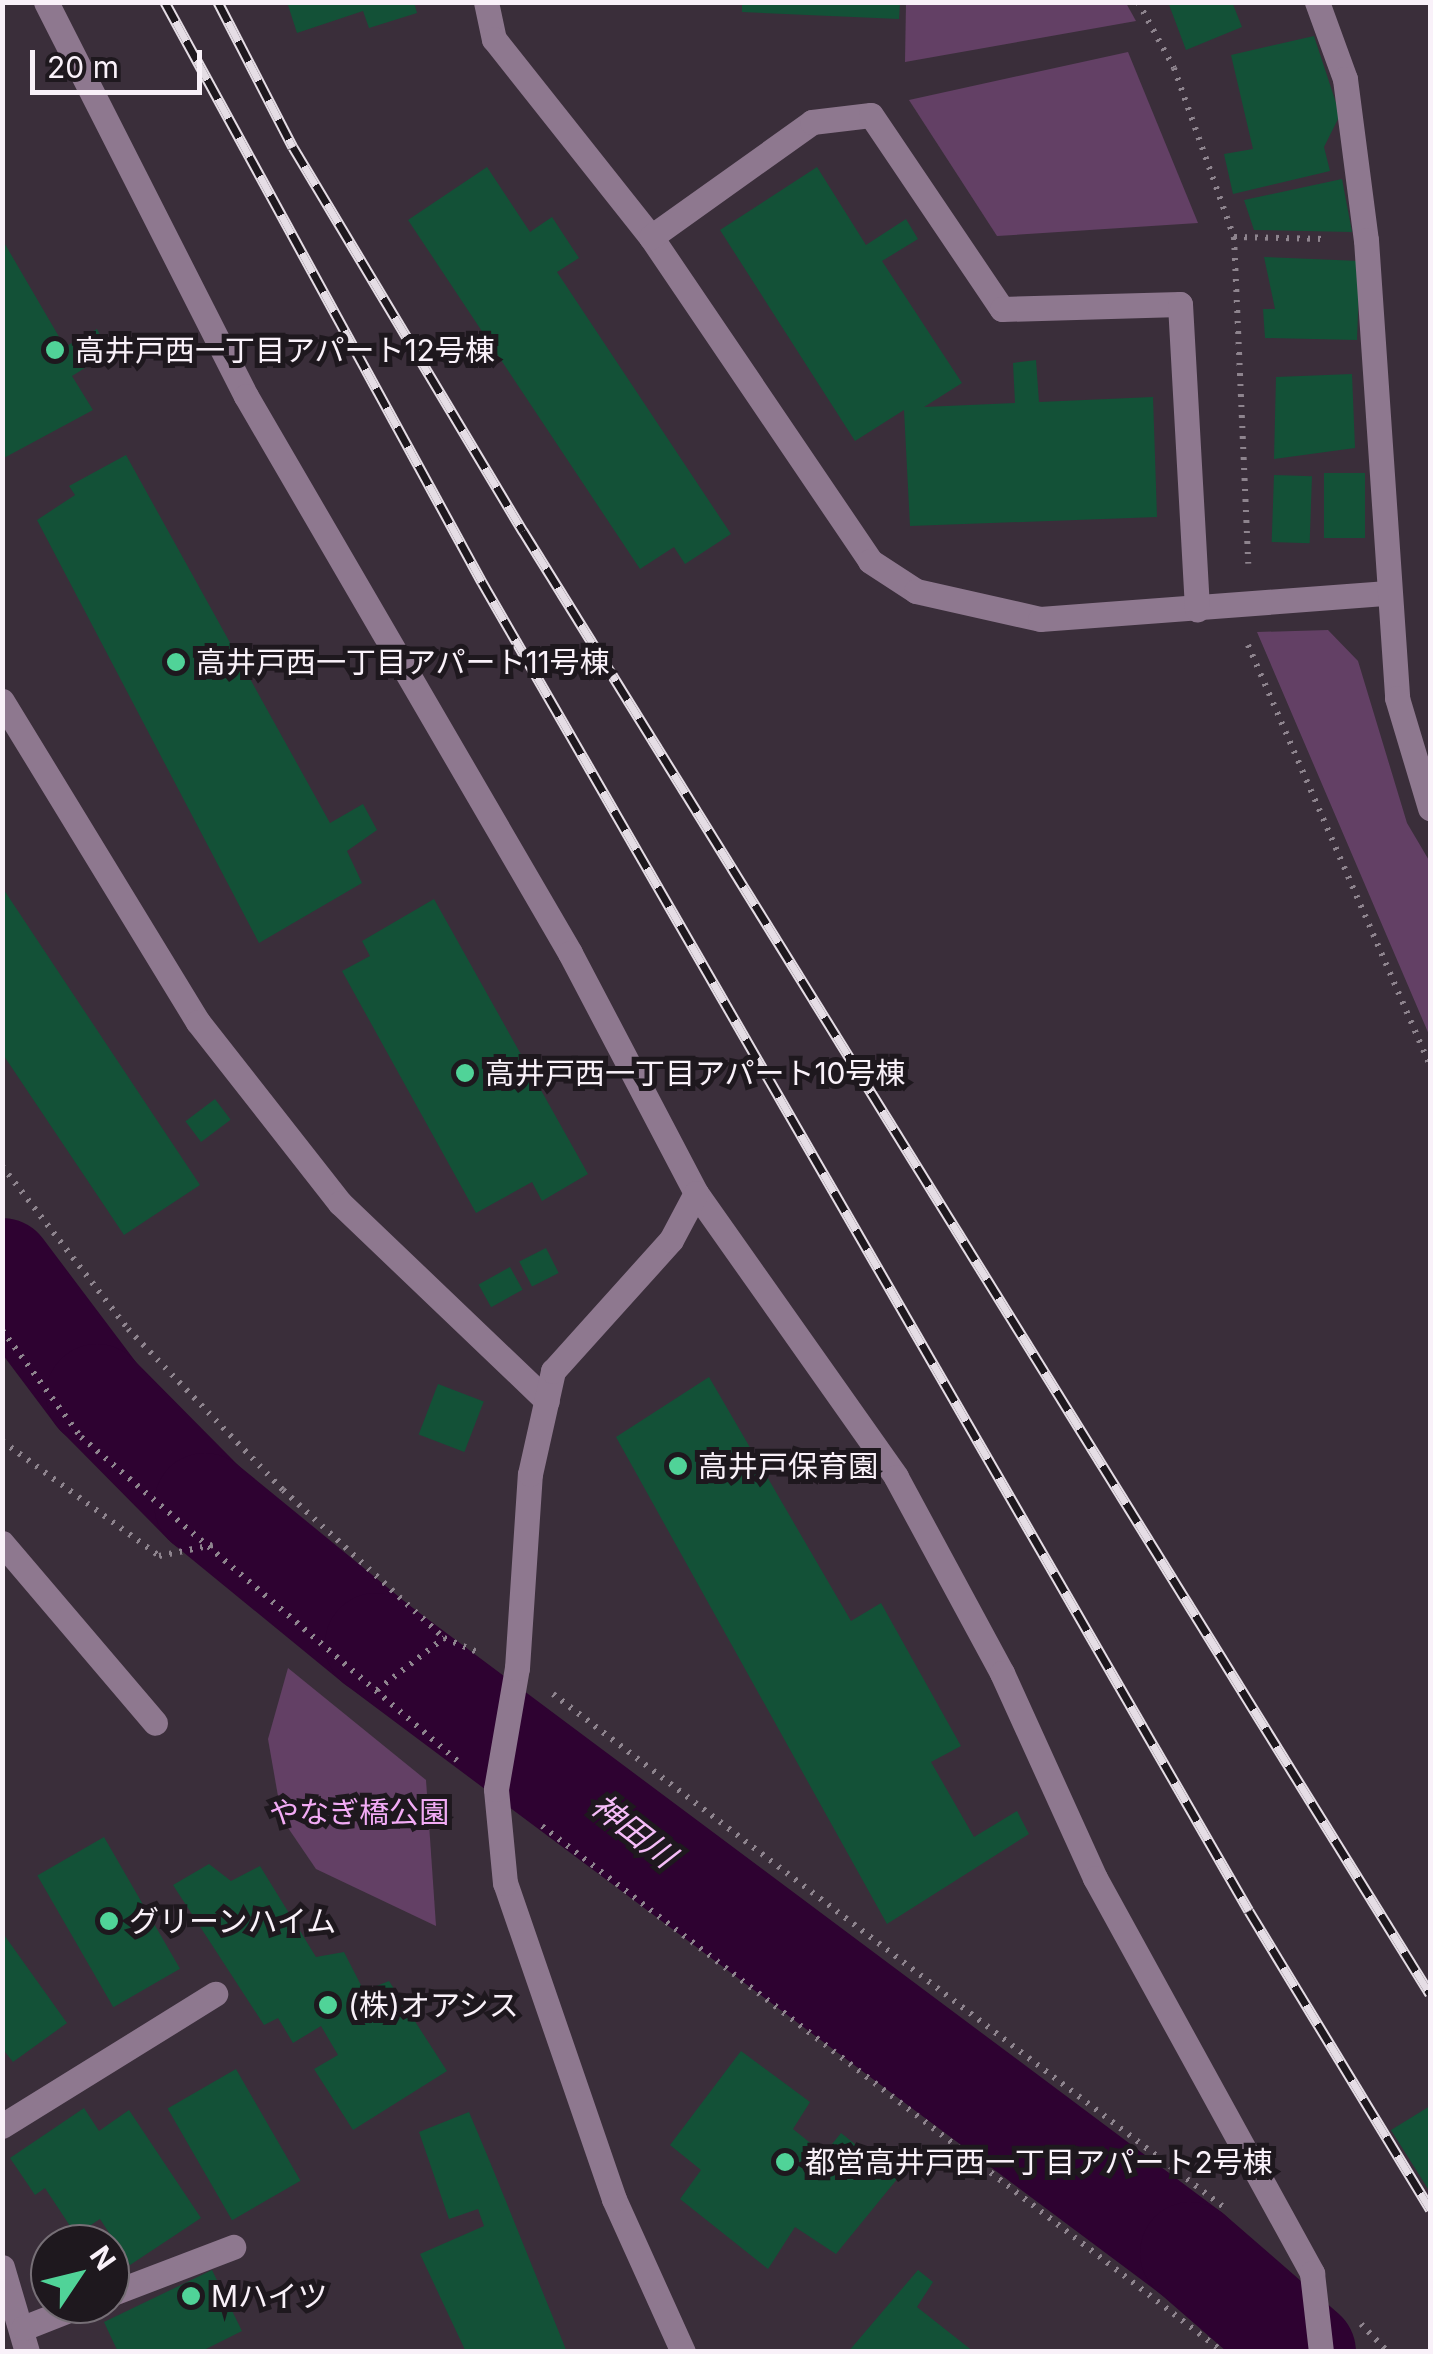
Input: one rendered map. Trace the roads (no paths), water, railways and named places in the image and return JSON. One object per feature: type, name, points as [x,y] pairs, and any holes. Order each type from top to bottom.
[{"type":"street","points":[[46,2],[246,396],[570,953],[696,1193],[896,1478],[1002,1674],[1095,1878],[1312,2273],[1321,2352]]},
{"type":"street","points":[[486,2],[494,39],[651,237],[870,561],[916,591],[1040,619],[1384,594]]},
{"type":"street","points":[[1317,2],[1345,79],[1366,240],[1384,594],[1397,698],[1430,808]]},
{"type":"street","points":[[651,237],[812,122],[871,115],[1002,308],[1180,304],[1196,610]]},
{"type":"street","points":[[2,700],[198,1022],[340,1203],[547,1402]]},
{"type":"street","points":[[683,2352],[614,2199],[505,1883],[500,1780],[514,1678],[530,1474],[554,1371],[672,1240],[696,1193]]},
{"type":"street","points":[[2,1543],[155,1723]]},
{"type":"street","points":[[2,2126],[215,1994]]},
{"type":"street","points":[[130,2286],[233,2247]]},
{"type":"street","points":[[2,2268],[25,2340],[51,2324]]},
{"type":"waterway","name":"神田川","points":[[2,1269],[97,1395],[205,1504],[376,1644],[1191,2253],[1305,2352]]},
{"type":"railway","points":[[165,2],[482,582],[1249,1911],[1430,2209]]},
{"type":"railway","points":[[218,2],[293,147],[523,531],[1430,1994]]},
{"type":"place","name":"高井戸西一丁目アパート12号棟","points":[[55,350]]},
{"type":"place","name":"高井戸西一丁目アパート11号棟","points":[[176,662]]},
{"type":"place","name":"高井戸西一丁目アパート10号棟","points":[[465,1073]]},
{"type":"place","name":"高井戸保育園","points":[[678,1466]]},
{"type":"place","name":"グリーンハイム","points":[[109,1921]]},
{"type":"place","name":"(株)オアシス","points":[[328,2005]]},
{"type":"place","name":"都営高井戸西一丁目アパート2号棟","points":[[785,2162]]},
{"type":"place","name":"Mハイツ","points":[[191,2296]]},
{"type":"park label","name":"やなぎ橋公園","points":[[359,1812]]}]
